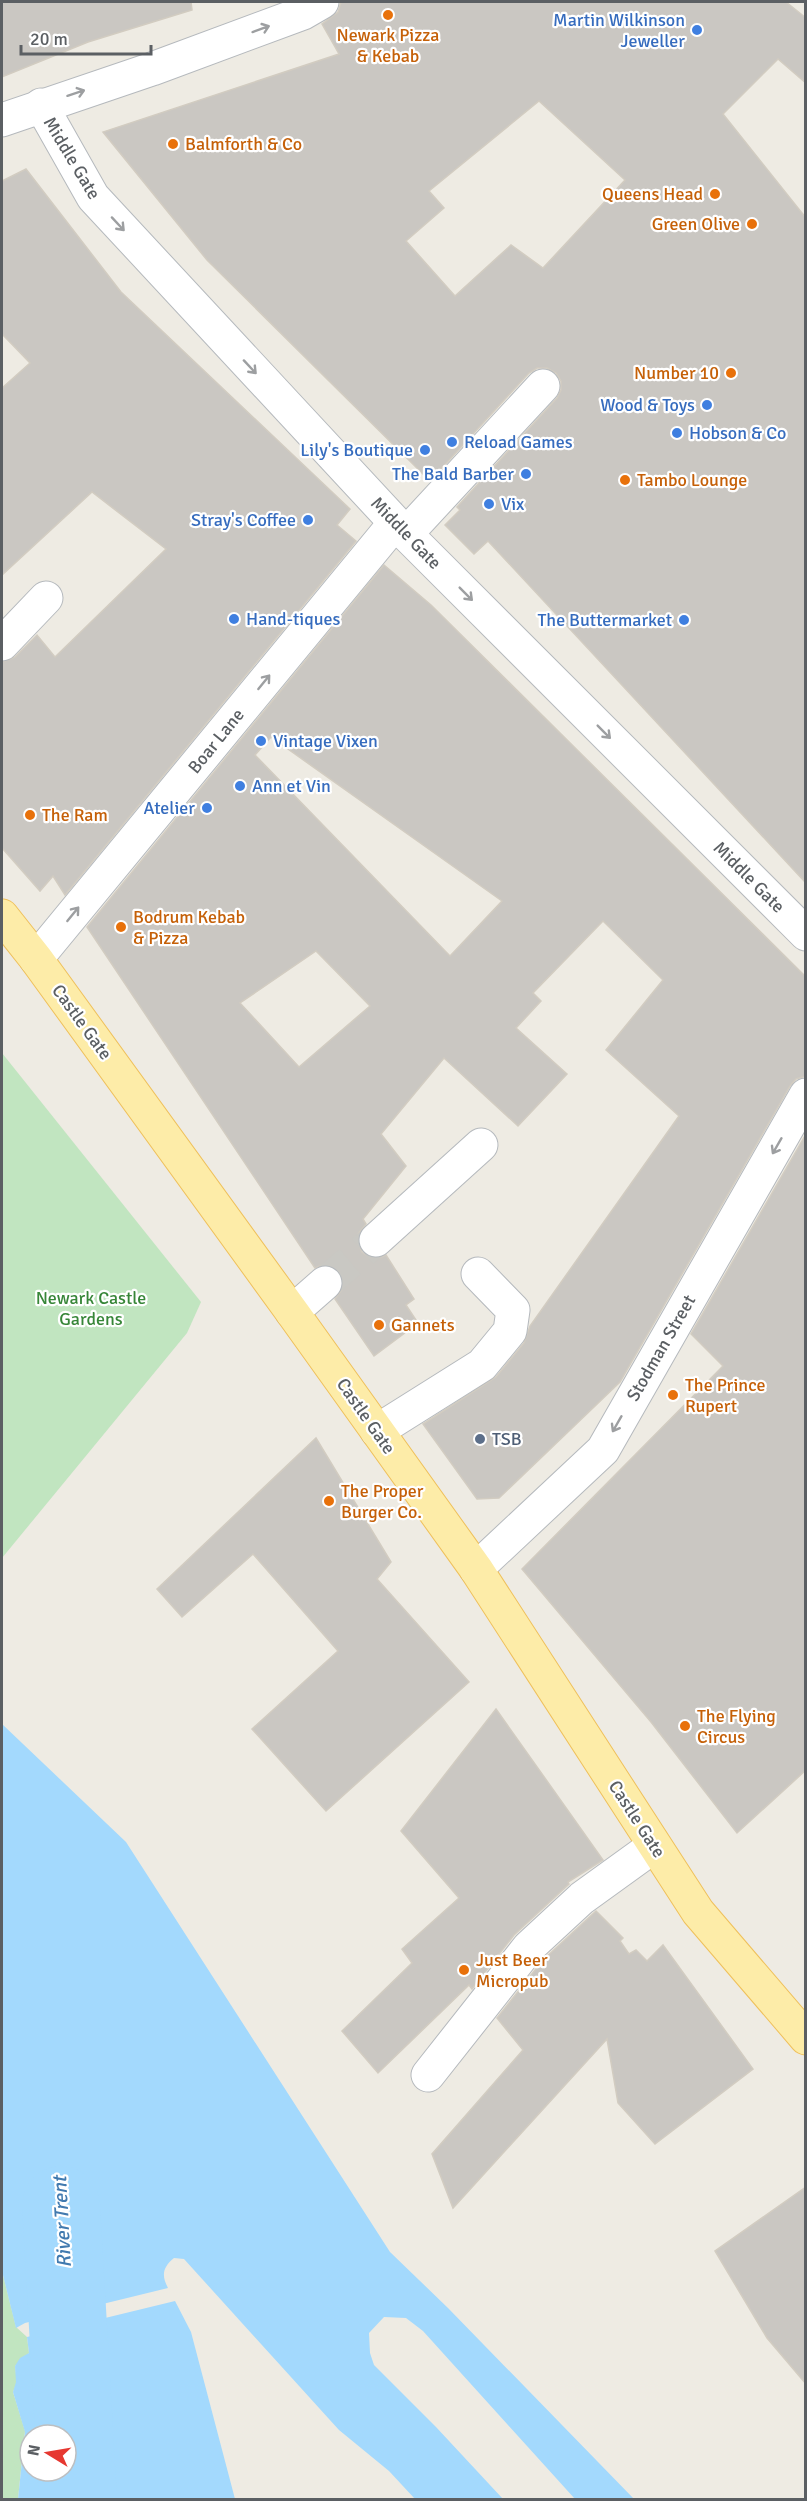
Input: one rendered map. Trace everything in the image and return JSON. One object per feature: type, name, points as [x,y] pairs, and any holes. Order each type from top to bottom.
[{"type":"main road","name":"Castle Gate","points":[[2,916],[36,959],[476,1569],[698,1912],[806,2038]]},
{"type":"street","points":[[2,120],[40,105],[152,69],[303,13],[322,2]]},
{"type":"street","name":"Middle Gate","points":[[40,105],[93,197],[400,528],[806,934]]},
{"type":"street","name":"Boar Lane","points":[[36,959],[400,528],[543,386]]},
{"type":"street","points":[[2,644],[46,598]]},
{"type":"street","name":"Stodman Street","points":[[476,1569],[603,1450],[806,1095]]},
{"type":"street","points":[[376,1240],[481,1145]]},
{"type":"street","points":[[377,1431],[482,1365],[510,1331],[513,1310],[478,1274]]},
{"type":"street","points":[[292,1312],[325,1283]]},
{"type":"street","points":[[428,2075],[528,1947],[582,1898],[654,1846]]},
{"type":"green space","name":"Newark Castle Gardens","points":[[2,1053],[201,1302],[187,1333],[2,1558]]},
{"type":"green space","points":[[2,2271],[16,2327],[27,2337],[29,2353],[15,2366],[17,2382],[13,2392],[23,2423],[18,2423],[18,2499],[2,2499]]},
{"type":"water","points":[[2,1724],[126,1842],[390,2252],[448,2308],[634,2499],[575,2499],[423,2331],[406,2318],[384,2317],[369,2333],[370,2353],[374,2365],[503,2499],[415,2499],[389,2471],[339,2430],[184,2259],[174,2258],[165,2268],[164,2279],[168,2288],[25,2323],[16,2328],[2,2271]]},
{"type":"water","points":[[175,2301],[191,2332],[235,2499],[18,2499],[20,2483],[78,2483],[78,2423],[22,2423],[13,2392],[16,2382],[15,2366],[20,2358],[29,2353],[27,2337]]},
{"type":"building","points":[[2,2],[191,2],[192,10],[88,42],[2,77]]},
{"type":"building","points":[[341,2],[786,2],[806,18],[806,83],[778,59],[723,114],[806,218],[806,883],[488,541],[474,554],[445,525],[460,510],[457,507],[557,398],[561,390],[561,381],[556,373],[547,368],[537,368],[529,373],[430,481],[207,260],[103,132],[339,54],[322,24],[338,12]],"holes":[[[539,101],[625,180],[543,268],[511,245],[455,296],[406,241],[444,208],[429,191]]]},
{"type":"building","points":[[26,169],[121,292],[350,509],[337,525],[356,541],[65,895],[53,876],[40,891],[2,848],[2,662],[15,657],[37,635],[55,657],[166,549],[92,492],[2,575],[2,388],[30,363],[2,334],[2,181]]},
{"type":"building","points":[[384,565],[431,605],[806,977],[806,1076],[796,1079],[790,1086],[620,1382],[499,1498],[477,1499],[423,1424],[496,1377],[524,1343],[530,1326],[679,1116],[606,1050],[663,980],[603,921],[533,993],[541,1001],[516,1028],[567,1074],[518,1126],[444,1058],[381,1134],[406,1166],[363,1219],[366,1224],[358,1234],[358,1243],[362,1252],[370,1258],[386,1255],[414,1299],[406,1305],[418,1323],[374,1356],[335,1299],[343,1288],[343,1279],[339,1271],[330,1265],[315,1268],[87,927]],"holes":[[[271,737],[502,901],[450,956],[255,755]],[[316,951],[370,1006],[299,1067],[240,1003]]]},
{"type":"building","points":[[806,1134],[806,1770],[737,1833],[651,1722],[522,1569],[723,1366],[691,1334]]},
{"type":"building","points":[[316,1438],[391,1562],[377,1579],[469,1682],[326,1811],[252,1729],[338,1651],[253,1554],[182,1617],[157,1589]]},
{"type":"building","points":[[496,1709],[603,1860],[568,1882],[569,1884],[514,1935],[472,1989],[469,1985],[378,2073],[342,2031],[412,1963],[402,1949],[459,1898],[401,1831]]},
{"type":"building","points":[[596,1911],[623,1938],[620,1941],[629,1954],[636,1950],[647,1961],[663,1945],[753,2069],[655,2144],[618,2103],[607,2039],[453,2208],[432,2154],[523,2050],[497,2018],[543,1960]]},
{"type":"building","points":[[806,2187],[806,2384],[767,2338],[715,2251]]},
{"type":"waterway","name":"River Trent","points":[[61,2205],[78,2500]]},
{"type":"tunnel","points":[[325,1283],[376,1240]]},
{"type":"place","name":"Newark Pizza & Kebab","points":[[388,15]]},
{"type":"place","name":"Martin Wilkinson Jeweller","points":[[697,30]]},
{"type":"place","name":"Balmforth & Co","points":[[173,144]]},
{"type":"place","name":"Queens Head","points":[[715,194]]},
{"type":"place","name":"Green Olive","points":[[752,224]]},
{"type":"place","name":"Number 10","points":[[731,373]]},
{"type":"place","name":"Wood & Toys","points":[[707,405]]},
{"type":"place","name":"Hobson & Co","points":[[677,433]]},
{"type":"place","name":"Reload Games","points":[[452,442]]},
{"type":"place","name":"Lily's Boutique","points":[[425,450]]},
{"type":"place","name":"The Bald Barber","points":[[526,474]]},
{"type":"place","name":"Tambo Lounge","points":[[625,480]]},
{"type":"place","name":"Vix","points":[[489,504]]},
{"type":"place","name":"Stray's Coffee","points":[[308,520]]},
{"type":"place","name":"Hand-tiques","points":[[234,619]]},
{"type":"place","name":"The Buttermarket","points":[[684,620]]},
{"type":"place","name":"Vintage Vixen","points":[[261,741]]},
{"type":"place","name":"Ann et Vin","points":[[240,786]]},
{"type":"place","name":"Atelier","points":[[207,808]]},
{"type":"place","name":"The Ram","points":[[30,815]]},
{"type":"place","name":"Bodrum Kebab & Pizza","points":[[121,927]]},
{"type":"place","name":"Gannets","points":[[379,1325]]},
{"type":"place","name":"The Prince Rupert","points":[[673,1395]]},
{"type":"place","name":"TSB","points":[[480,1439]]},
{"type":"place","name":"The Proper Burger Co.","points":[[329,1501]]},
{"type":"place","name":"The Flying Circus","points":[[685,1726]]},
{"type":"place","name":"Just Beer Micropub","points":[[464,1970]]}]
